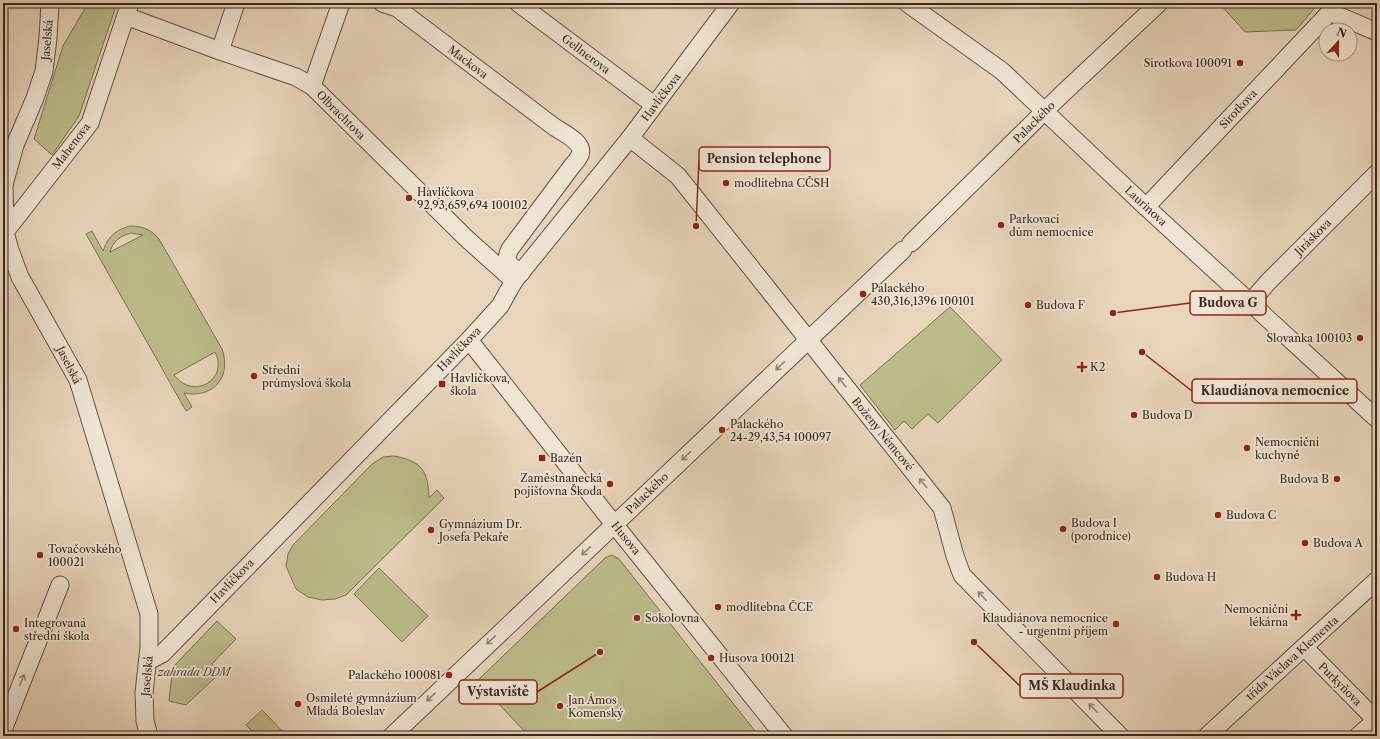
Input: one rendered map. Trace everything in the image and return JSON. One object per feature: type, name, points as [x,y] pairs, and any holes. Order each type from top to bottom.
[{"type":"street","name":"Jaselská","points":[[50,3],[44,71],[35,98],[15,145],[4,185],[5,232],[20,277],[78,380],[149,614],[148,661],[144,692],[145,721],[150,736]]},
{"type":"street","points":[[220,51],[236,3]]},
{"type":"street","points":[[312,86],[341,3]]},
{"type":"street","name":"Mackova","points":[[382,3],[397,8],[577,143],[580,147],[580,155],[506,256],[508,264],[518,277]]},
{"type":"street","name":"Gellnerova","points":[[518,3],[654,105]]},
{"type":"street","name":"Havlíčkova","points":[[148,661],[162,654],[469,340],[500,306],[518,277],[630,138],[731,3]]},
{"type":"street","name":"Laurinova","points":[[906,3],[1002,71],[1146,207],[1377,419]]},
{"type":"street","name":"Palackého","points":[[392,736],[907,246],[1045,111],[1159,3]]},
{"type":"street","name":"Mahenova","points":[[5,232],[90,123],[128,10]]},
{"type":"street","name":"Olbrachtova","points":[[128,10],[220,51],[296,77],[312,86],[466,238],[518,277]]},
{"type":"street","name":"Sirotkova","points":[[1146,207],[1330,12],[1377,32]]},
{"type":"street","name":"Boženy Němcové","points":[[630,138],[678,176],[942,508],[955,556],[962,575],[1120,736]]},
{"type":"street","name":"Jiráskova","points":[[1250,303],[1268,282],[1377,173]]},
{"type":"street","name":"Husova","points":[[469,340],[784,736]]},
{"type":"street","name":"třída Václava Klementa","points":[[1207,736],[1377,580]]},
{"type":"street","points":[[3,730],[60,584]]},
{"type":"street","name":"Purkyňova","points":[[1304,647],[1377,720],[1358,736]]},
{"type":"green space","points":[[88,3],[117,3],[79,116],[52,155],[34,139],[63,46]]},
{"type":"green space","points":[[1219,3],[1319,3],[1296,30],[1245,32]]},
{"type":"green space","points":[[130,226],[142,227],[149,230],[159,239],[222,349],[224,369],[218,384],[204,393],[184,393],[192,407],[186,411],[86,234],[92,231],[103,251],[107,242],[116,232]],"holes":[[[131,233],[143,235],[110,252],[113,245],[118,240]],[[215,352],[218,362],[217,371],[213,378],[207,383],[199,386],[191,386],[182,383],[174,375]]]},
{"type":"green space","points":[[950,307],[1002,360],[938,423],[928,414],[912,429],[904,421],[895,430],[860,385]]},
{"type":"green space","points":[[394,456],[411,461],[422,469],[427,481],[429,498],[437,490],[444,498],[346,595],[335,599],[322,600],[308,597],[296,589],[286,566],[288,554],[293,545],[372,464],[383,457]]},
{"type":"green space","points":[[612,555],[619,559],[759,736],[529,736],[477,681],[605,558]]},
{"type":"green space","points":[[379,568],[428,616],[402,642],[354,594]]},
{"type":"green space","name":"zahrada DDM","points":[[217,621],[236,639],[212,664],[220,673],[186,705],[169,701],[173,667]]},
{"type":"green space","points":[[262,710],[287,736],[257,736],[246,725]]},
{"type":"place","name":"Sirotkova 100091","points":[[1240,63]]},
{"type":"place","name":"modlitebna CČSH","points":[[726,183]]},
{"type":"place","name":"Havlíčkova 92,93,659,694 100102","points":[[409,198]]},
{"type":"place","name":"Parkovací dům nemocnice","points":[[1001,225]]},
{"type":"place","name":"Pension telephone","points":[[696,226]]},
{"type":"place","name":"Palackého 430,316,1396 100101","points":[[863,294]]},
{"type":"place","name":"Budova F","points":[[1028,305]]},
{"type":"place","name":"Budova G","points":[[1113,313]]},
{"type":"place","name":"Slovanka 100103","points":[[1360,338]]},
{"type":"place","name":"Klaudiánova nemocnice","points":[[1142,352]]},
{"type":"place","name":"K2","points":[[1082,367]]},
{"type":"place","name":"Střední průmyslová škola","points":[[254,376]]},
{"type":"place","name":"Havlíčkova, škola","points":[[442,384]]},
{"type":"place","name":"Budova D","points":[[1134,415]]},
{"type":"place","name":"Palackého 24-29,43,54 100097","points":[[722,430]]},
{"type":"place","name":"Nemocniční kuchyně","points":[[1247,448]]},
{"type":"place","name":"Bazén","points":[[542,458]]},
{"type":"place","name":"Budova B","points":[[1337,479]]},
{"type":"place","name":"Zaměstnanecká pojišťovna Škoda","points":[[610,484]]},
{"type":"place","name":"Budova C","points":[[1218,515]]},
{"type":"place","name":"Budova I (porodnice)","points":[[1063,529]]},
{"type":"place","name":"Gymnázium Dr. Josefa Pekaře","points":[[431,530]]},
{"type":"place","name":"Budova A","points":[[1305,543]]},
{"type":"place","name":"Tovačovského 100021","points":[[40,555]]},
{"type":"place","name":"Budova H","points":[[1157,577]]},
{"type":"place","name":"modlitebna ČCE","points":[[718,607]]},
{"type":"place","name":"Nemocniční lékárna","points":[[1296,615]]},
{"type":"place","name":"Sokolovna","points":[[637,618]]},
{"type":"place","name":"Klaudiánova nemocnice - urgentní příjem","points":[[1116,624]]},
{"type":"place","name":"Integrovaná střední škola","points":[[16,629]]},
{"type":"place","name":"MŠ Klaudinka","points":[[974,642]]},
{"type":"place","name":"Výstaviště","points":[[600,652]]},
{"type":"place","name":"Husova 100121","points":[[711,658]]},
{"type":"place","name":"Palackého 100081","points":[[449,675]]},
{"type":"place","name":"Osmileté gymnázium Mladá Boleslav","points":[[298,704]]},
{"type":"place","name":"Jan Ámos Komenský","points":[[560,706]]}]
